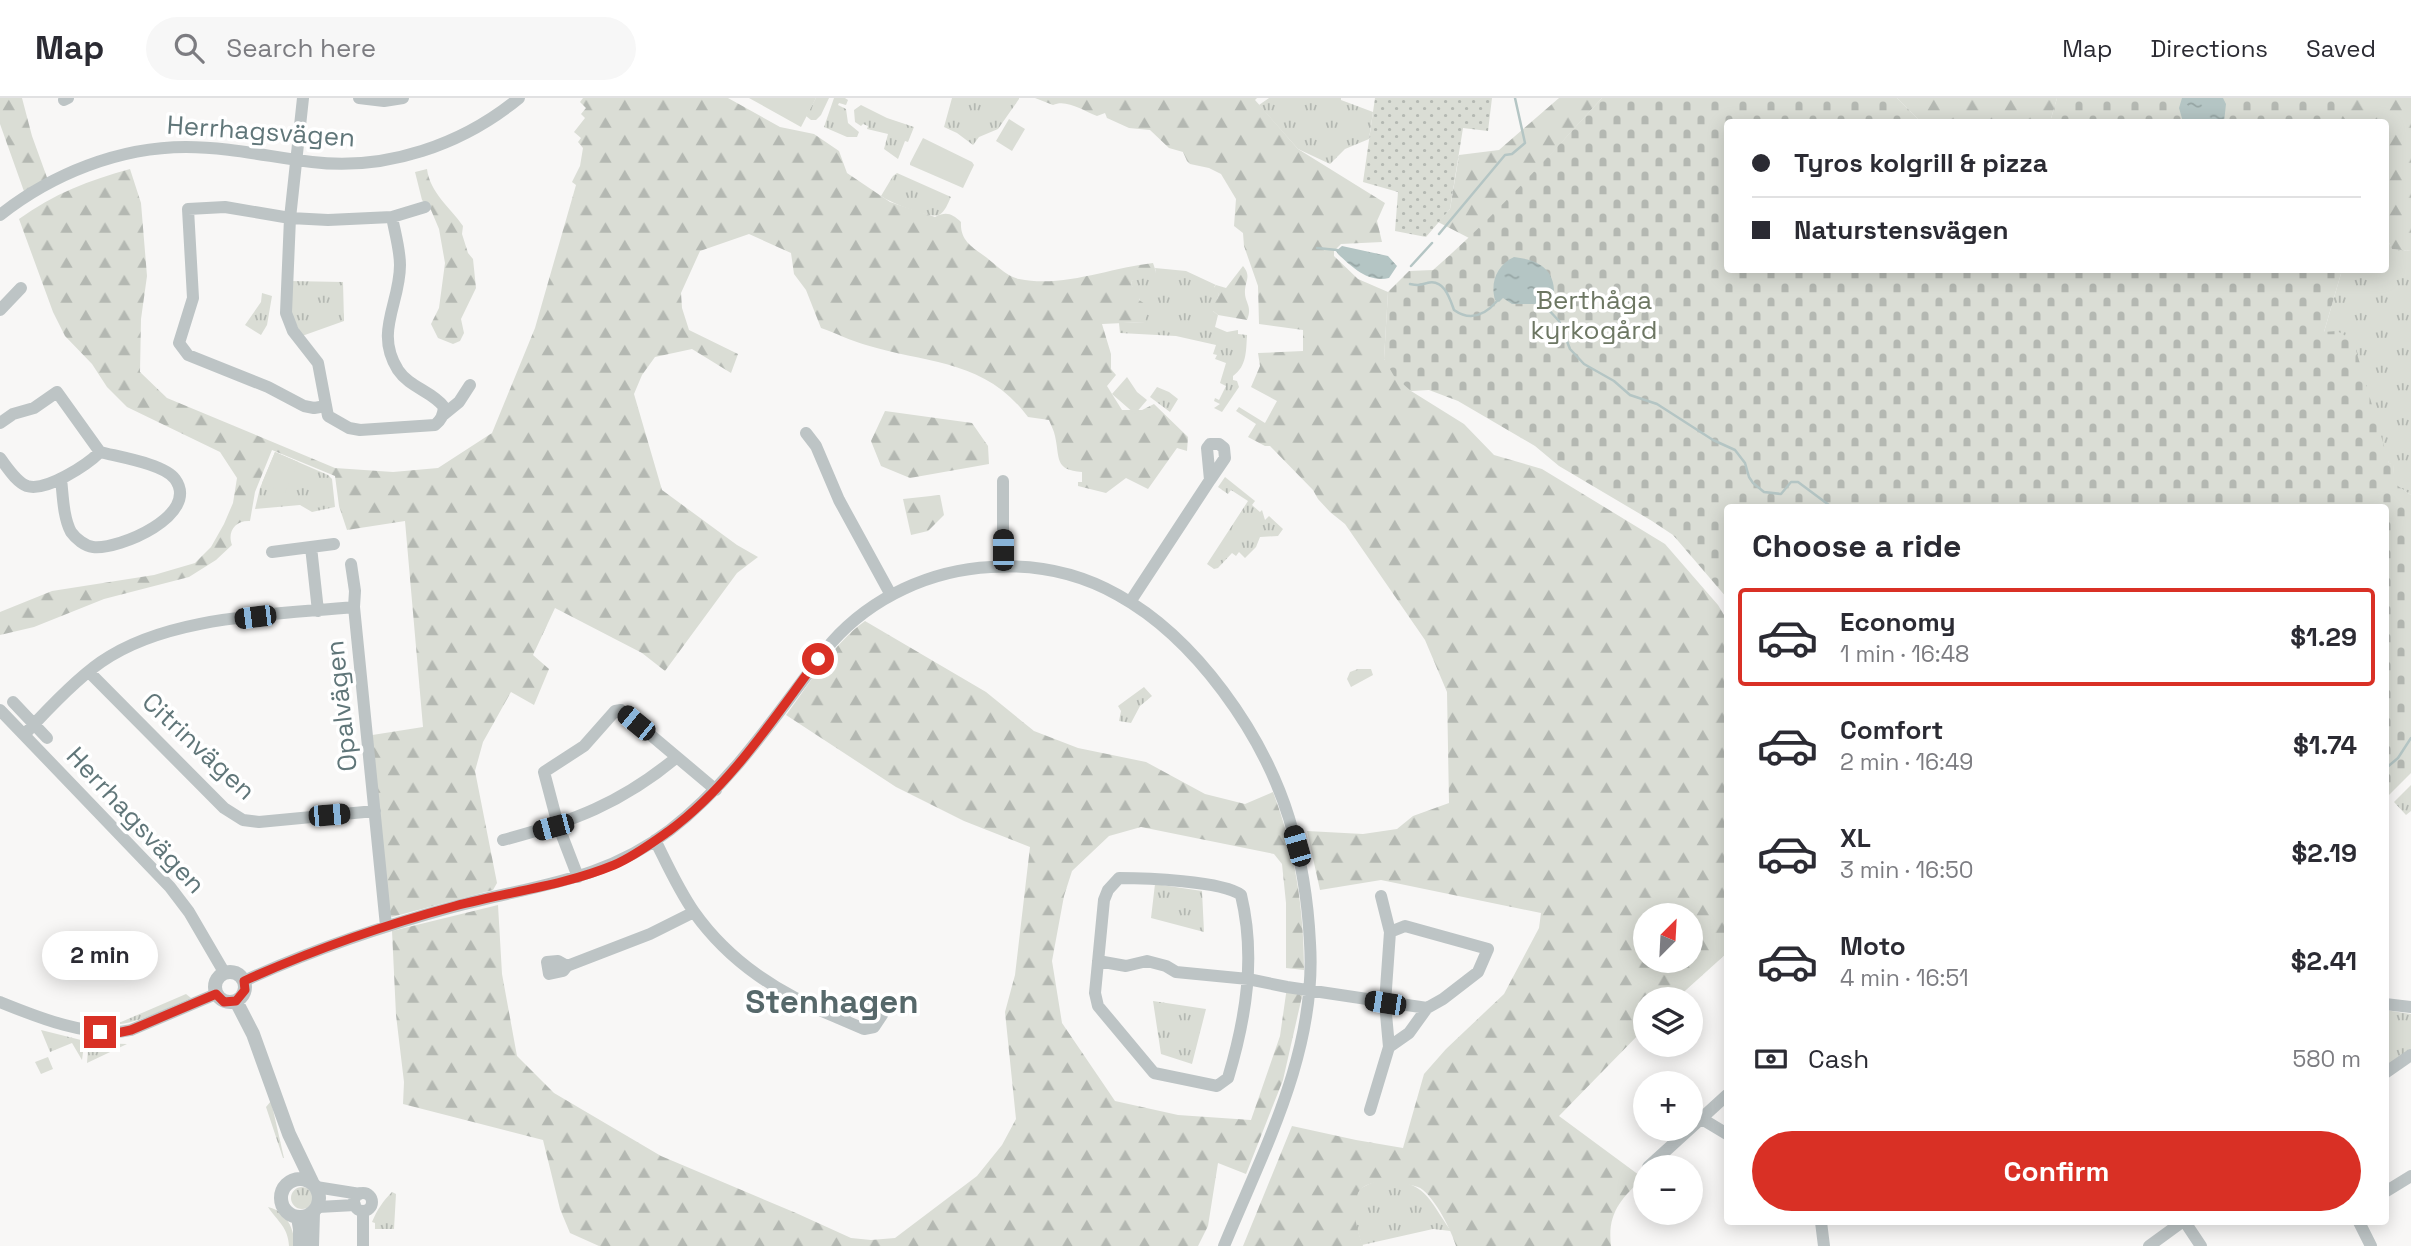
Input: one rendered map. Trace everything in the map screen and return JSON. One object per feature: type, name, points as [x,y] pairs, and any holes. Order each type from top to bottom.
[{"type":"street","points":[[303,98],[290,218],[286,313],[293,331],[318,363],[328,416],[349,428],[360,430],[435,425],[443,415],[444,407],[440,401],[410,384],[400,373],[389,350],[387,327],[400,262],[392,217]]},
{"type":"street","points":[[359,98],[384,101],[403,98]]},
{"type":"street","name":"Herrhagsvägen","points":[[0,215],[49,183],[85,167],[129,153],[156,148],[219,148],[354,164],[405,156],[456,138],[498,114],[519,98]]},
{"type":"street","points":[[326,406],[314,408],[304,405],[268,387],[188,355],[179,343],[193,298],[188,209],[225,207],[290,218],[328,220],[392,217],[425,207]]},
{"type":"street","points":[[0,310],[21,288]]},
{"type":"street","points":[[443,415],[459,402],[470,385]]},
{"type":"street","points":[[0,423],[34,408],[57,392],[100,452],[164,470],[174,477],[180,495],[172,514],[149,530],[111,545],[93,547],[82,543],[71,531],[64,507],[61,479]]},
{"type":"street","points":[[806,433],[816,446],[839,500],[891,595]]},
{"type":"street","points":[[0,458],[24,485],[32,487],[61,479],[89,463],[100,452]]},
{"type":"street","points":[[1003,481],[1003,566]]},
{"type":"street","points":[[1130,602],[1210,481]]},
{"type":"street","points":[[272,552],[334,544]]},
{"type":"street","points":[[311,547],[318,611]]},
{"type":"street","name":"Opalvägen","points":[[352,565],[386,926]]},
{"type":"street","points":[[244,981],[315,949],[386,926],[578,877],[615,864],[655,840],[701,805],[716,790],[846,626],[891,595],[918,582],[972,568],[1028,567],[1066,574],[1130,602],[1165,629],[1212,678],[1259,749],[1288,815],[1297,846],[1310,945],[1310,990],[1299,1052],[1290,1084],[1224,1246]]},
{"type":"street","name":"Opalvägen","points":[[24,736],[89,672],[131,645],[166,632],[202,624],[354,607]]},
{"type":"street","name":"Citrinvägen","points":[[89,672],[224,808],[238,817],[259,822],[375,811]]},
{"type":"street","points":[[13,702],[47,738]]},
{"type":"street","name":"Herrhagsvägen","points":[[0,710],[170,887],[189,912],[224,972]]},
{"type":"street","points":[[578,877],[558,825],[544,772],[584,746],[615,711],[621,710],[716,790]]},
{"type":"street","points":[[503,840],[582,817],[621,797],[677,757]]},
{"type":"street","points":[[655,840],[678,886],[712,935],[746,968],[784,993],[836,1017]]},
{"type":"street","points":[[1119,878],[1139,878],[1202,884],[1231,889],[1241,895],[1250,948],[1248,979],[1245,1016],[1228,1078],[1217,1086],[1154,1073],[1098,1006],[1095,992],[1104,900],[1108,890],[1119,878]]},
{"type":"street","points":[[1370,1110],[1389,1047],[1385,1003],[1390,932],[1381,896]]},
{"type":"street","points":[[566,966],[650,934],[694,912]]},
{"type":"street","points":[[1389,1047],[1409,1033],[1427,1008],[1478,972],[1489,948],[1405,926],[1390,932]]},
{"type":"street","points":[[1098,961],[1126,966],[1147,961],[1177,972],[1248,979],[1427,1008]]},
{"type":"street","points":[[224,972],[238,974],[244,981],[245,990],[236,1001],[224,1002],[214,989],[216,979],[224,972]]},
{"type":"street","points":[[0,1002],[64,1024],[117,1033],[131,1030],[216,994]]},
{"type":"street","points":[[236,1001],[253,1034],[289,1133],[320,1198],[312,1246]]},
{"type":"street","points":[[2389,1004],[2411,1007]]},
{"type":"street","points":[[2389,1070],[2411,1055]]},
{"type":"street","points":[[1703,1118],[1724,1098]]},
{"type":"street","points":[[1703,1120],[1724,1132]]},
{"type":"street","points":[[289,1133],[291,1181]]},
{"type":"street","points":[[1662,1155],[1677,1141]]},
{"type":"street","points":[[2389,1190],[2411,1176]]},
{"type":"street","points":[[299,1179],[359,1203],[316,1210],[307,1217],[298,1217],[287,1213],[282,1205],[282,1191],[291,1181],[299,1179]]},
{"type":"street","points":[[359,1203],[363,1246]]},
{"type":"street","points":[[298,1217],[300,1246]]},
{"type":"street","points":[[1821,1225],[1824,1246]]},
{"type":"street","points":[[2149,1246],[2180,1225]]},
{"type":"street","points":[[2186,1225],[2201,1246]]},
{"type":"street","points":[[2360,1225],[2371,1246]]},
{"type":"green space","points":[[0,98],[22,98],[49,183],[26,197],[0,124]]},
{"type":"green space","points":[[583,98],[728,98],[780,127],[814,134],[839,151],[847,173],[890,202],[935,217],[949,214],[955,217],[961,222],[962,233],[970,245],[1014,278],[1052,281],[1153,263],[1156,272],[1151,277],[1131,281],[1132,286],[1140,292],[1139,300],[1145,304],[1145,322],[1102,324],[1111,354],[1111,369],[1116,375],[1107,386],[1122,410],[1142,410],[1154,404],[1188,437],[1187,451],[1177,448],[1148,489],[1126,478],[1106,493],[1078,486],[1078,482],[1082,482],[1082,472],[1062,466],[1049,420],[1028,417],[1011,398],[993,384],[954,366],[866,345],[821,328],[806,290],[794,274],[791,253],[749,234],[700,251],[681,293],[682,308],[689,330],[738,354],[731,373],[692,349],[655,357],[642,375],[634,394],[662,490],[737,545],[758,557],[737,573],[665,671],[642,653],[555,608],[533,655],[549,669],[534,705],[511,692],[483,742],[475,771],[497,883],[493,890],[392,917],[385,912],[366,736],[423,727],[405,521],[347,530],[339,506],[335,476],[272,450],[255,492],[250,521],[236,525],[231,536],[232,545],[216,560],[189,577],[104,599],[34,627],[0,635],[0,612],[52,591],[154,575],[195,563],[211,547],[224,524],[233,503],[237,478],[220,452],[127,407],[107,387],[92,364],[65,336],[53,312],[19,219],[72,189],[130,169],[141,203],[147,276],[141,319],[140,372],[167,398],[335,468],[393,472],[438,468],[492,433],[535,328],[576,185],[572,182],[580,166],[583,148],[578,142],[581,138],[574,132],[585,118],[581,114],[586,108],[580,102]]},
{"type":"green space","points":[[749,98],[816,98],[801,127]]},
{"type":"green space","points":[[816,98],[829,98],[821,115],[816,120],[811,120],[806,116]]},
{"type":"green space","points":[[834,98],[848,100],[846,105],[838,105],[846,109],[848,123],[859,132],[857,137],[847,137],[824,127]]},
{"type":"green space","points":[[952,98],[1019,99],[998,129],[979,137],[973,145],[944,127]]},
{"type":"green space","points":[[1035,98],[1257,98],[1255,100],[1298,149],[1385,203],[1377,221],[1382,242],[1341,244],[1334,251],[1334,256],[1358,279],[1388,292],[1384,359],[1411,391],[1464,424],[1494,455],[1542,469],[1665,544],[1724,615],[1724,956],[1689,987],[1633,987],[1633,1040],[1559,1116],[1633,1171],[1633,1188],[1617,1208],[1611,1224],[1611,1246],[1456,1246],[1442,1216],[1423,1190],[1410,1185],[1379,1182],[1360,1190],[1356,1198],[1354,1208],[1363,1246],[1243,1246],[1292,1126],[1403,1148],[1424,1074],[1446,1049],[1504,994],[1539,928],[1541,913],[1381,880],[1320,890],[1307,831],[1363,834],[1397,829],[1413,816],[1449,803],[1447,692],[1425,640],[1345,524],[1330,512],[1313,490],[1270,446],[1248,437],[1256,424],[1236,411],[1239,407],[1265,423],[1277,401],[1251,387],[1260,366],[1258,353],[1303,351],[1303,330],[1259,324],[1258,286],[1244,246],[1243,233],[1234,226],[1236,199],[1221,174],[1190,164],[1183,152],[1169,148],[1150,130],[1129,128],[1107,118],[1105,113],[1097,116],[1064,103],[1053,105]]},
{"type":"green space","points":[[1269,98],[1341,98],[1373,112],[1369,139],[1345,149],[1330,164],[1298,149],[1259,105]]},
{"type":"green space","points":[[1375,98],[1492,98],[1488,131],[1463,128],[1450,209],[1426,237],[1395,231],[1398,192],[1363,182]]},
{"type":"green space","points":[[1559,98],[1602,98],[1510,199],[1469,238],[1438,222],[1450,209],[1459,155],[1499,150]]},
{"type":"green space","name":"Berthåga kyrkogård","points":[[1602,98],[1897,98],[1918,119],[1724,119],[1724,273],[2341,273],[2324,332],[2337,331],[2353,340],[2389,463],[2393,464],[2395,484],[2411,495],[2411,773],[2389,795],[2389,504],[1724,504],[1724,594],[1673,535],[1652,521],[1559,466],[1535,446],[1458,401],[1429,390],[1411,391],[1394,376],[1384,359],[1388,292],[1409,271],[1433,270],[1520,187]]},
{"type":"green space","points":[[1897,98],[2057,98],[2051,119],[1918,119]]},
{"type":"green space","points":[[2057,98],[2331,98],[2345,119],[2051,119]]},
{"type":"green space","points":[[2316,98],[2411,98],[2411,251],[2392,249],[2389,243],[2389,119],[2264,119]]},
{"type":"green space","points":[[861,105],[914,127],[898,159],[884,149],[888,134],[867,129],[868,126],[855,122],[854,110]]},
{"type":"green space","points":[[1009,119],[1025,129],[1012,151],[996,141]]},
{"type":"green space","points":[[923,138],[972,162],[974,165],[963,188],[910,165]]},
{"type":"green space","points":[[427,169],[436,193],[463,226],[462,234],[468,253],[473,259],[476,288],[461,319],[464,333],[460,341],[453,344],[438,338],[431,324],[439,308],[445,263],[439,229],[431,210],[422,200],[415,172]]},
{"type":"green space","points":[[897,173],[951,197],[943,212],[934,216],[927,215],[881,196]]},
{"type":"green space","points":[[2389,243],[2392,249],[2411,251],[2411,495],[2394,484],[2393,465],[2389,463],[2324,332],[2341,273],[2389,273]]},
{"type":"green space","points":[[1243,266],[1247,275],[1247,320],[1218,315],[1213,311],[1212,301],[1217,299],[1219,294],[1213,289],[1216,285],[1226,288]]},
{"type":"green space","points":[[1155,268],[1186,271],[1216,285],[1214,287],[1219,294],[1213,311],[1218,315],[1215,327],[1227,332],[1238,330],[1238,334],[1247,335],[1243,363],[1233,376],[1239,387],[1222,412],[1214,408],[1220,404],[1214,401],[1215,398],[1219,400],[1226,386],[1220,383],[1226,363],[1215,359],[1217,355],[1213,354],[1216,345],[1176,336],[1120,333],[1119,323],[1145,322],[1131,281],[1156,272]]},
{"type":"green space","points":[[290,281],[343,282],[344,321],[302,336],[290,311]]},
{"type":"green space","points":[[262,293],[272,296],[267,325],[261,335],[245,325],[261,302]]},
{"type":"green space","points":[[1127,377],[1137,392],[1147,400],[1135,414],[1112,394]]},
{"type":"green space","points":[[1157,387],[1178,399],[1170,412],[1150,397]]},
{"type":"green space","points":[[885,411],[972,423],[988,446],[989,464],[910,478],[881,466],[871,441]]},
{"type":"green space","points":[[275,452],[328,475],[332,479],[335,507],[312,512],[300,505],[255,509],[260,488]]},
{"type":"green space","points":[[275,452],[298,462],[285,493],[262,483]]},
{"type":"green space","points":[[1225,477],[1255,501],[1252,505],[1260,512],[1262,510],[1265,520],[1269,516],[1283,529],[1278,536],[1260,537],[1256,547],[1245,558],[1239,552],[1236,556],[1232,553],[1214,569],[1207,564],[1248,501],[1231,490],[1228,494],[1218,487]]},
{"type":"green space","points":[[940,495],[944,515],[928,531],[911,535],[903,499]]},
{"type":"green space","points":[[865,621],[986,692],[1034,731],[1078,748],[1146,762],[1205,794],[1245,804],[1273,792],[1297,880],[1304,970],[1286,968],[1286,903],[1282,864],[1274,854],[1141,827],[1109,836],[1072,871],[1064,896],[1052,961],[1062,1023],[1115,1101],[1178,1115],[1251,1120],[1280,1036],[1287,987],[1303,992],[1283,1080],[1246,1174],[1218,1163],[1208,1226],[1198,1246],[599,1246],[570,1233],[560,1209],[543,1140],[403,1104],[404,1082],[396,1015],[392,931],[498,905],[502,974],[517,1056],[554,1093],[661,1156],[851,1238],[871,1240],[895,1238],[977,1176],[1002,1145],[1016,1119],[1005,1012],[1015,975],[1030,847],[964,821],[896,787],[786,715],[832,652]]},
{"type":"green space","points":[[1371,669],[1373,675],[1351,687],[1347,679],[1350,672]]},
{"type":"green space","points":[[1144,687],[1152,696],[1140,706],[1131,723],[1119,721],[1121,711],[1118,706]]},
{"type":"green space","points":[[2411,785],[2411,811],[2406,815],[2394,802]]},
{"type":"green space","points":[[1155,884],[1202,891],[1204,932],[1151,918]]},
{"type":"green space","points":[[186,994],[191,998],[142,1019],[104,1025],[90,1023],[121,1022]]},
{"type":"green space","points":[[1153,1001],[1206,1009],[1192,1064],[1161,1054]]},
{"type":"green space","points":[[2389,1011],[2411,1014],[2411,1049],[2389,1065]]},
{"type":"green space","points":[[41,1030],[81,1040],[84,1045],[82,1060],[72,1043],[50,1052]]},
{"type":"green space","points":[[95,1043],[127,1044],[87,1063],[88,1050]]},
{"type":"green space","points":[[48,1057],[53,1069],[41,1074],[35,1062]]},
{"type":"green space","points":[[271,1101],[284,1158],[266,1107]]},
{"type":"green space","points":[[1376,1181],[1405,1183],[1423,1192],[1451,1231],[1433,1229],[1362,1245],[1354,1219],[1354,1198],[1360,1189]]},
{"type":"green space","points":[[302,1187],[310,1190],[313,1198],[310,1206],[302,1209],[294,1206],[291,1198],[294,1190]]},
{"type":"green space","points":[[392,1192],[396,1194],[394,1229],[375,1229],[375,1223],[372,1222],[380,1206]]},
{"type":"green space","points":[[268,1207],[285,1217],[293,1233],[295,1246],[289,1246],[285,1229]]},
{"type":"water","points":[[2182,98],[2223,98],[2226,104],[2224,119],[2182,119],[2179,108]]},
{"type":"water","points":[[1342,246],[1388,256],[1397,266],[1389,278],[1367,276],[1338,254],[1336,251]]},
{"type":"water","points":[[1514,257],[1538,264],[1549,273],[1554,297],[1542,311],[1537,304],[1512,304],[1503,298],[1499,302],[1495,300],[1493,287],[1496,275],[1508,260]]},
{"type":"waterway","points":[[1439,234],[1505,155],[1512,154],[1525,143],[1515,98]]},
{"type":"waterway","points":[[1411,266],[1432,243]]},
{"type":"waterway","points":[[1317,248],[1337,250]]},
{"type":"waterway","points":[[1410,284],[1433,282],[1442,286],[1454,310],[1466,316],[1483,313],[1497,301]]},
{"type":"waterway","points":[[1546,307],[1559,321],[1570,349],[1584,364],[1614,381],[1630,395],[1657,404],[1713,440],[1735,450],[1745,463],[1753,483],[1764,492],[1781,494],[1791,482],[1798,482],[1828,504]]},
{"type":"waterway","points":[[2389,766],[2398,758],[2411,738]]},
{"type":"district","name":"Stenhagen","points":[[832,1002]]},
{"type":"route","points":[[100,1032],[131,1030],[216,994],[224,1002],[236,1001],[245,990],[244,981],[315,949],[386,926],[556,883],[615,864],[669,831],[716,790],[818,659]]}]
